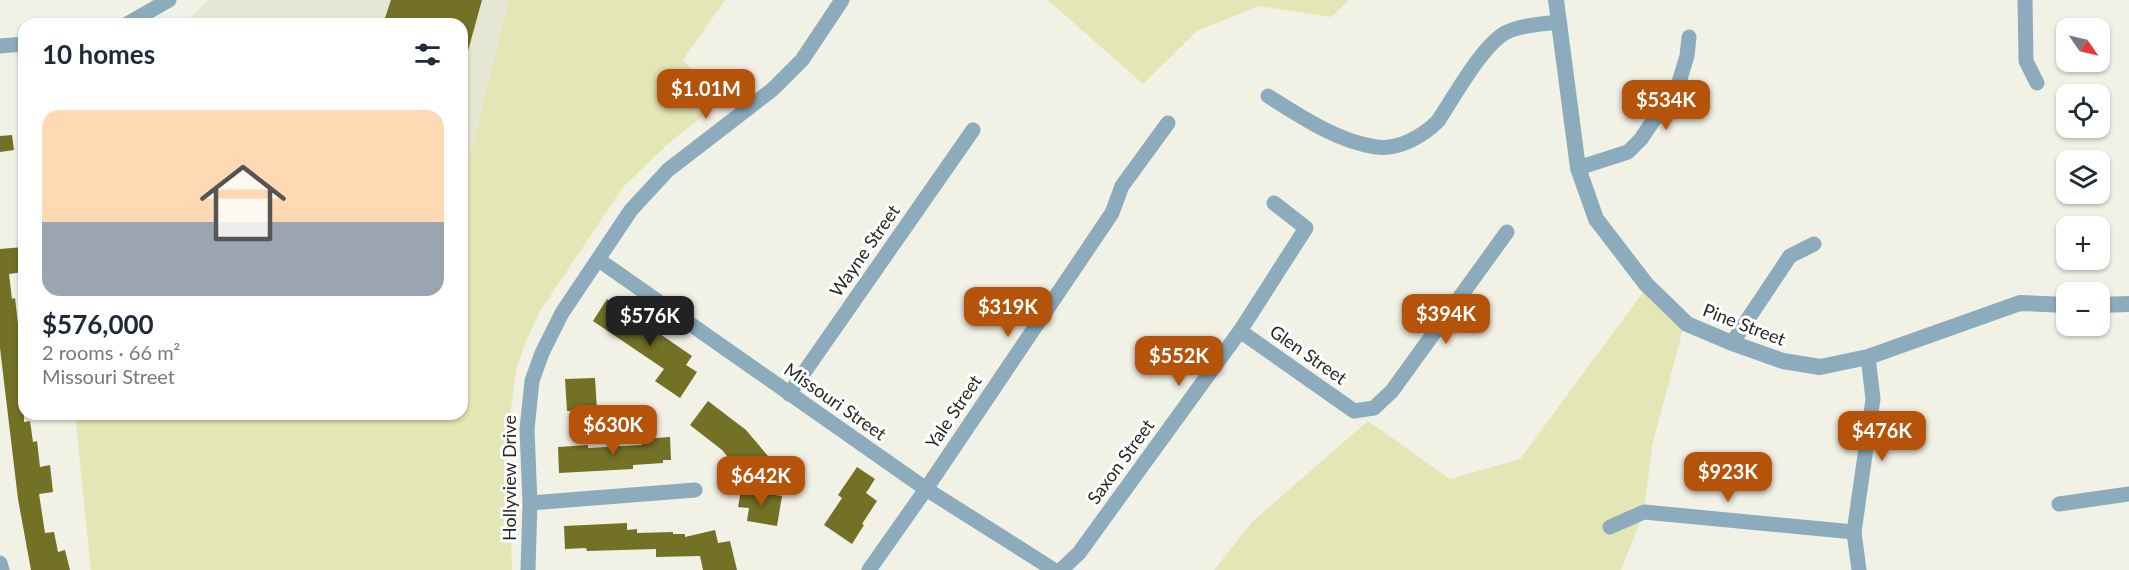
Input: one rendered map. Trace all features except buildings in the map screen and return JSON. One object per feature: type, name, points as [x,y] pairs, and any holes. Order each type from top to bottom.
[{"type":"street","points":[[138,18],[169,0]]},
{"type":"street","name":"Hollyview Drive","points":[[528,570],[530,503],[527,429],[532,381],[542,353],[562,313],[631,210],[668,170],[773,89],[802,60],[842,0]]},
{"type":"street","name":"Pine Street","points":[[1556,0],[1578,168],[1596,219],[1646,284],[1687,324],[1732,344],[1784,361],[1820,367],[1868,357],[2020,303],[2056,305]]},
{"type":"street","points":[[2025,0],[2026,61],[2037,83]]},
{"type":"street","points":[[1268,96],[1342,138],[1378,148],[1397,145],[1414,140],[1438,121],[1494,41],[1507,32],[1538,24],[1559,22]]},
{"type":"street","points":[[1578,168],[1628,152],[1641,139],[1679,82],[1687,56],[1689,37]]},
{"type":"street","points":[[0,46],[18,44]]},
{"type":"street","name":"Yale Street","points":[[869,570],[1112,213],[1122,186],[1168,123]]},
{"type":"street","name":"Wayne Street","points":[[789,394],[973,130]]},
{"type":"street","name":"Saxon Street","points":[[1061,570],[1079,553],[1240,331],[1306,228],[1274,203]]},
{"type":"street","name":"Glen Street","points":[[1240,331],[1354,411],[1374,408],[1392,391],[1507,232]]},
{"type":"street","points":[[1732,344],[1790,256],[1814,244]]},
{"type":"street","name":"Missouri Street","points":[[599,260],[926,489],[1054,570]]},
{"type":"street","points":[[2110,305],[2129,304]]},
{"type":"street","points":[[1859,570],[1854,532],[1873,399],[1868,357]]},
{"type":"street","points":[[530,503],[695,490]]},
{"type":"street","points":[[2059,504],[2129,494]]},
{"type":"street","points":[[1610,527],[1644,512],[1854,532]]},
{"type":"street","points":[[0,562],[2,570]]},
{"type":"shaded area","points":[[209,0],[509,0],[468,164],[468,18],[190,18]]},
{"type":"green space","points":[[509,0],[725,0],[683,60],[721,102],[670,142],[623,187],[540,311],[526,341],[516,370],[508,432],[512,570],[91,570],[76,420],[468,420],[468,164]]},
{"type":"green space","points":[[1048,0],[1349,0],[1331,17],[1258,6],[1197,31],[1143,84]]},
{"type":"green space","points":[[1647,287],[1684,325],[1652,446],[1644,512],[1621,570],[1214,570],[1252,522],[1368,421],[1450,479],[1520,459]]}]
